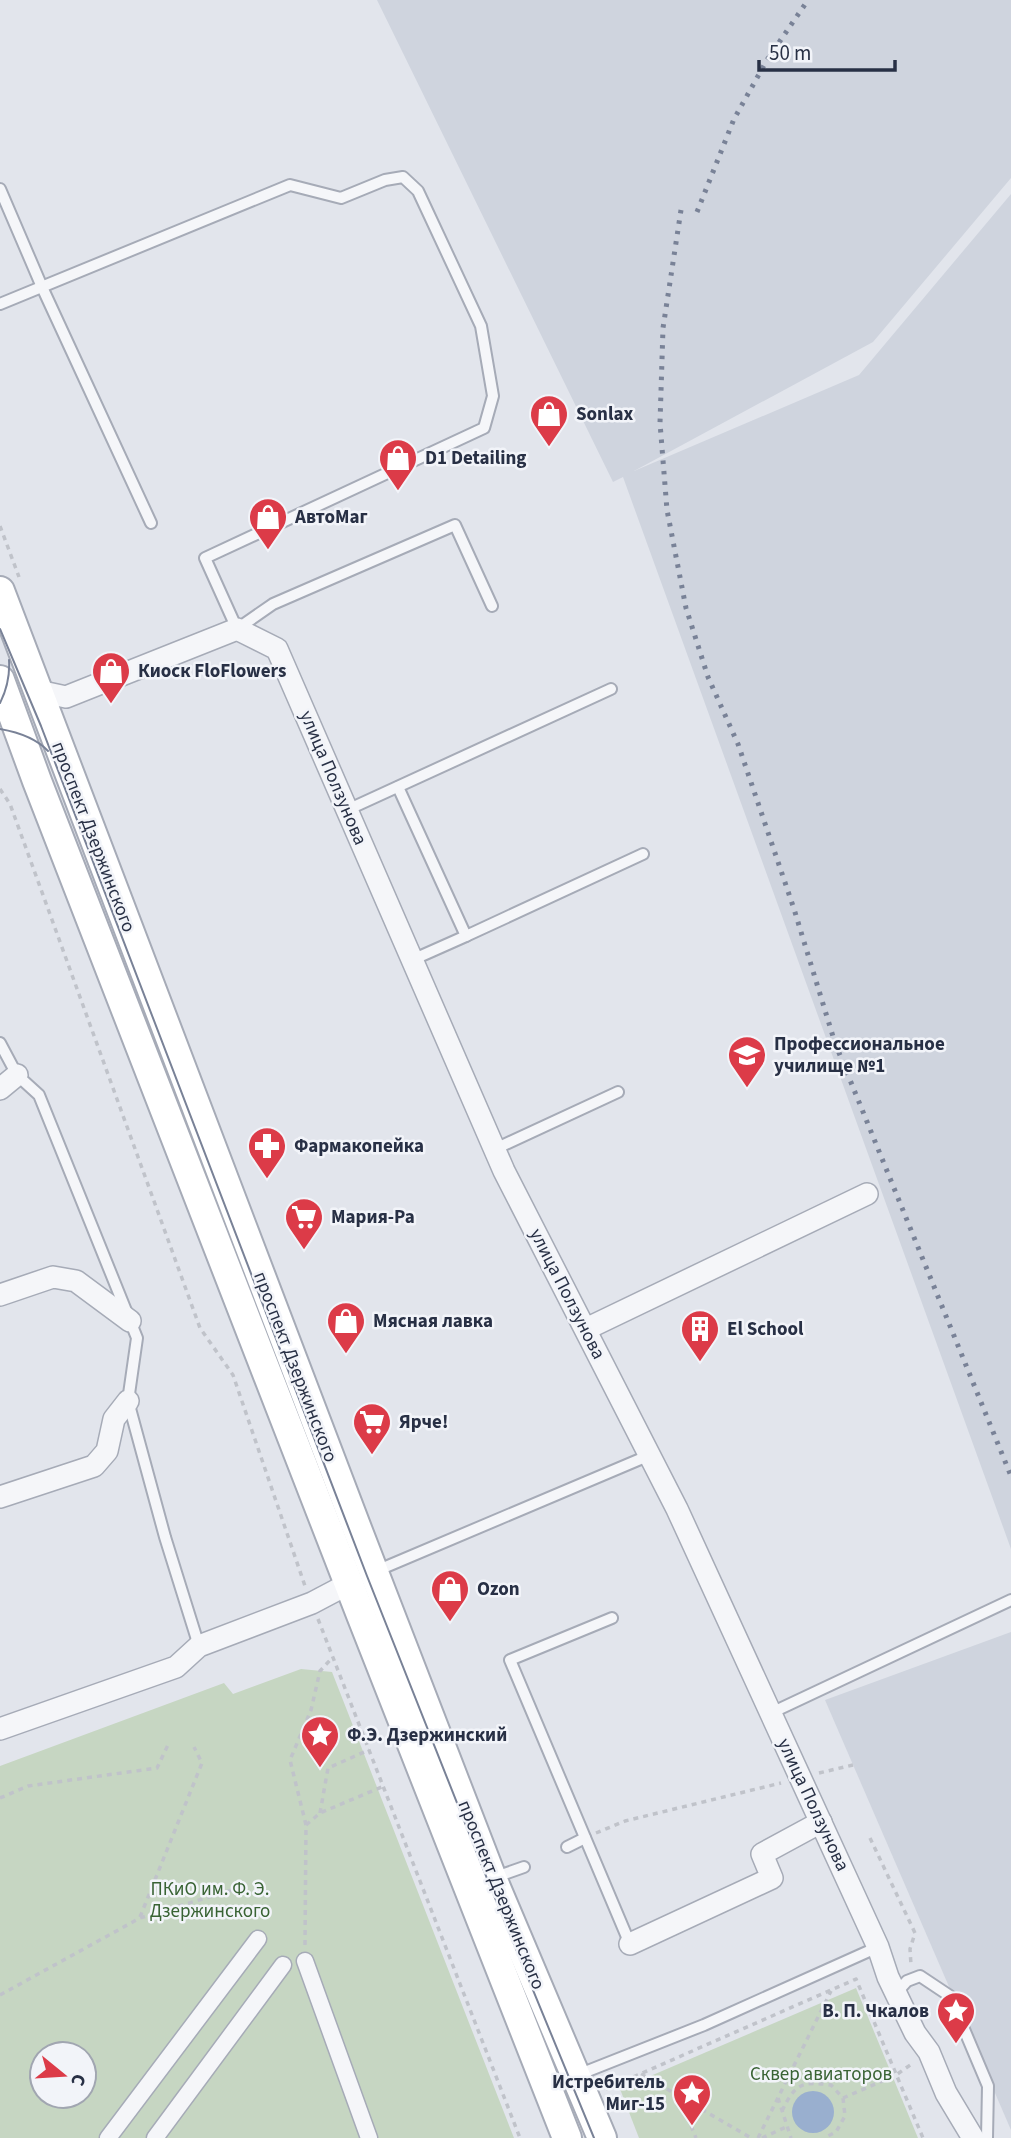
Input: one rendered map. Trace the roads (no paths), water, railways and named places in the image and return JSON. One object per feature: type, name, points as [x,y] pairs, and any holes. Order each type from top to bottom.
[{"type":"main road","name":"проспект Дзержинского","points":[[0,591],[374,1572],[480,1884]]},
{"type":"main road","points":[[3,696],[38,691]]},
{"type":"main road","name":"проспект Дзержинского","points":[[3,696],[10,737],[348,1584],[480,1884],[561,2082],[602,2138]]},
{"type":"main road","points":[[10,737],[50,722]]},
{"type":"main road","points":[[348,1584],[374,1572]]},
{"type":"main road","name":"проспект Дзержинского","points":[[561,2082],[566,2138]]},
{"type":"street","points":[[38,691],[66,697],[237,629]]},
{"type":"street","name":"улица Ползунова","points":[[237,629],[277,649],[495,1149],[677,1508],[878,1947],[896,1993],[915,2033],[929,2052],[946,2093],[972,2138]]},
{"type":"street","points":[[50,722],[66,697]]},
{"type":"street","points":[[0,1089],[17,1075]]},
{"type":"street","points":[[586,1329],[867,1194]]},
{"type":"street","points":[[0,1295],[53,1278],[76,1281],[130,1321]]},
{"type":"street","points":[[0,1497],[94,1466],[107,1451],[114,1419],[128,1401]]},
{"type":"street","points":[[0,1729],[176,1667],[199,1646],[312,1603],[348,1584]]},
{"type":"street","points":[[630,1944],[772,1878],[762,1854],[821,1822]]},
{"type":"street","points":[[108,2138],[258,1939]]},
{"type":"street","points":[[305,1961],[369,2138]]},
{"type":"street","points":[[155,2138],[284,1965]]},
{"type":"lane","points":[[0,304],[290,185],[341,198],[385,180],[404,177],[418,191],[481,326],[494,396],[484,428],[205,558],[237,629],[274,604],[455,525],[492,606]]},
{"type":"lane","points":[[0,189],[42,287],[151,523]]},
{"type":"lane","points":[[347,810],[611,689]]},
{"type":"lane","points":[[398,787],[466,936]]},
{"type":"lane","points":[[412,960],[643,853]]},
{"type":"lane","points":[[0,1043],[17,1075],[39,1095],[136,1338],[128,1401],[165,1537],[199,1646]]},
{"type":"lane","points":[[495,1149],[618,1092]]},
{"type":"lane","points":[[374,1572],[650,1455]]},
{"type":"lane","points":[[771,1713],[1011,1600]]},
{"type":"lane","points":[[612,1618],[510,1660],[630,1944]]},
{"type":"lane","points":[[567,1847],[585,1838]]},
{"type":"lane","points":[[480,1884],[524,1867]]},
{"type":"lane","points":[[561,2082],[704,2025],[878,1947]]},
{"type":"lane","points":[[896,1993],[907,1981],[920,1976],[950,1996],[988,2086],[987,2138]]},
{"type":"water","points":[[813,2091],[828,2097],[834,2112],[828,2127],[813,2133],[798,2127],[792,2112],[798,2097]]},
{"type":"tram line","points":[[0,629],[41,726],[367,1576],[594,2138]]},
{"type":"tram line","points":[[0,703],[8,682],[9,660]]},
{"type":"tram line","points":[[0,729],[26,736],[48,751]]},
{"type":"railway","points":[[697,212],[734,119],[767,60],[808,0]]},
{"type":"railway","points":[[681,210],[663,328],[660,423],[667,510],[686,608],[708,677],[738,744],[794,909],[835,1043],[1011,1476]]},
{"type":"place","name":"Sonlax","points":[[549,448]]},
{"type":"place","name":"D1 Detailing","points":[[398,492]]},
{"type":"place","name":"АвтоМаг","points":[[268,551]]},
{"type":"place","name":"Киоск FloFlowers","points":[[111,705]]},
{"type":"place","name":"Профессиональное училище №1","points":[[747,1089]]},
{"type":"place","name":"Фармакопейка","points":[[267,1180]]},
{"type":"place","name":"Мария-Ра","points":[[304,1251]]},
{"type":"place","name":"Мясная лавка","points":[[346,1355]]},
{"type":"place","name":"El School","points":[[700,1363]]},
{"type":"place","name":"Ярче!","points":[[372,1456]]},
{"type":"place","name":"Ozon","points":[[450,1623]]},
{"type":"place","name":"Ф.Э. Дзержинский","points":[[320,1769]]},
{"type":"place","name":"В. П. Чкалов","points":[[956,2045]]},
{"type":"place","name":"Истребитель Миг-15","points":[[692,2127]]},
{"type":"park label","name":"ПКиО им. Ф. Э. Дзержинского","points":[[210,1900]]},
{"type":"park label","name":"Сквер авиаторов","points":[[821,2074]]}]
